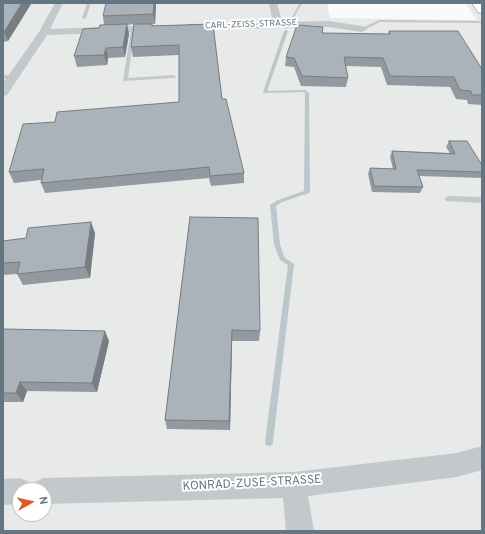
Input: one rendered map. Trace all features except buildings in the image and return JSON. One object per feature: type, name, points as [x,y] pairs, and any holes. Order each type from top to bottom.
[{"type":"main road","points":[[477,3],[482,10]]},
{"type":"street","points":[[3,92],[8,77],[44,32],[59,3]]},
{"type":"street","points":[[273,3],[278,24]]},
{"type":"street","name":"CARL-ZEISS-STRASSE","points":[[44,32],[278,24],[328,24],[362,29]]},
{"type":"street","name":"KONRAD-ZUSE-STRASSE","points":[[52,491],[294,485],[457,465],[482,458]]},
{"type":"street","points":[[294,485],[300,531]]},
{"type":"lane","points":[[84,18],[89,3]]},
{"type":"lane","points":[[362,29],[380,21],[482,22]]},
{"type":"lane","points":[[133,29],[125,80],[173,77]]},
{"type":"lane","points":[[449,199],[482,200]]},
{"type":"shaded area","points":[[3,3],[327,3],[330,18],[477,20],[465,3],[482,3],[482,531],[3,531]]},
{"type":"waterway","points":[[292,18],[301,3]]},
{"type":"waterway","points":[[269,442],[291,264],[282,258],[277,244],[273,205],[280,201],[307,192],[307,93],[305,91],[265,92],[286,31]]}]
